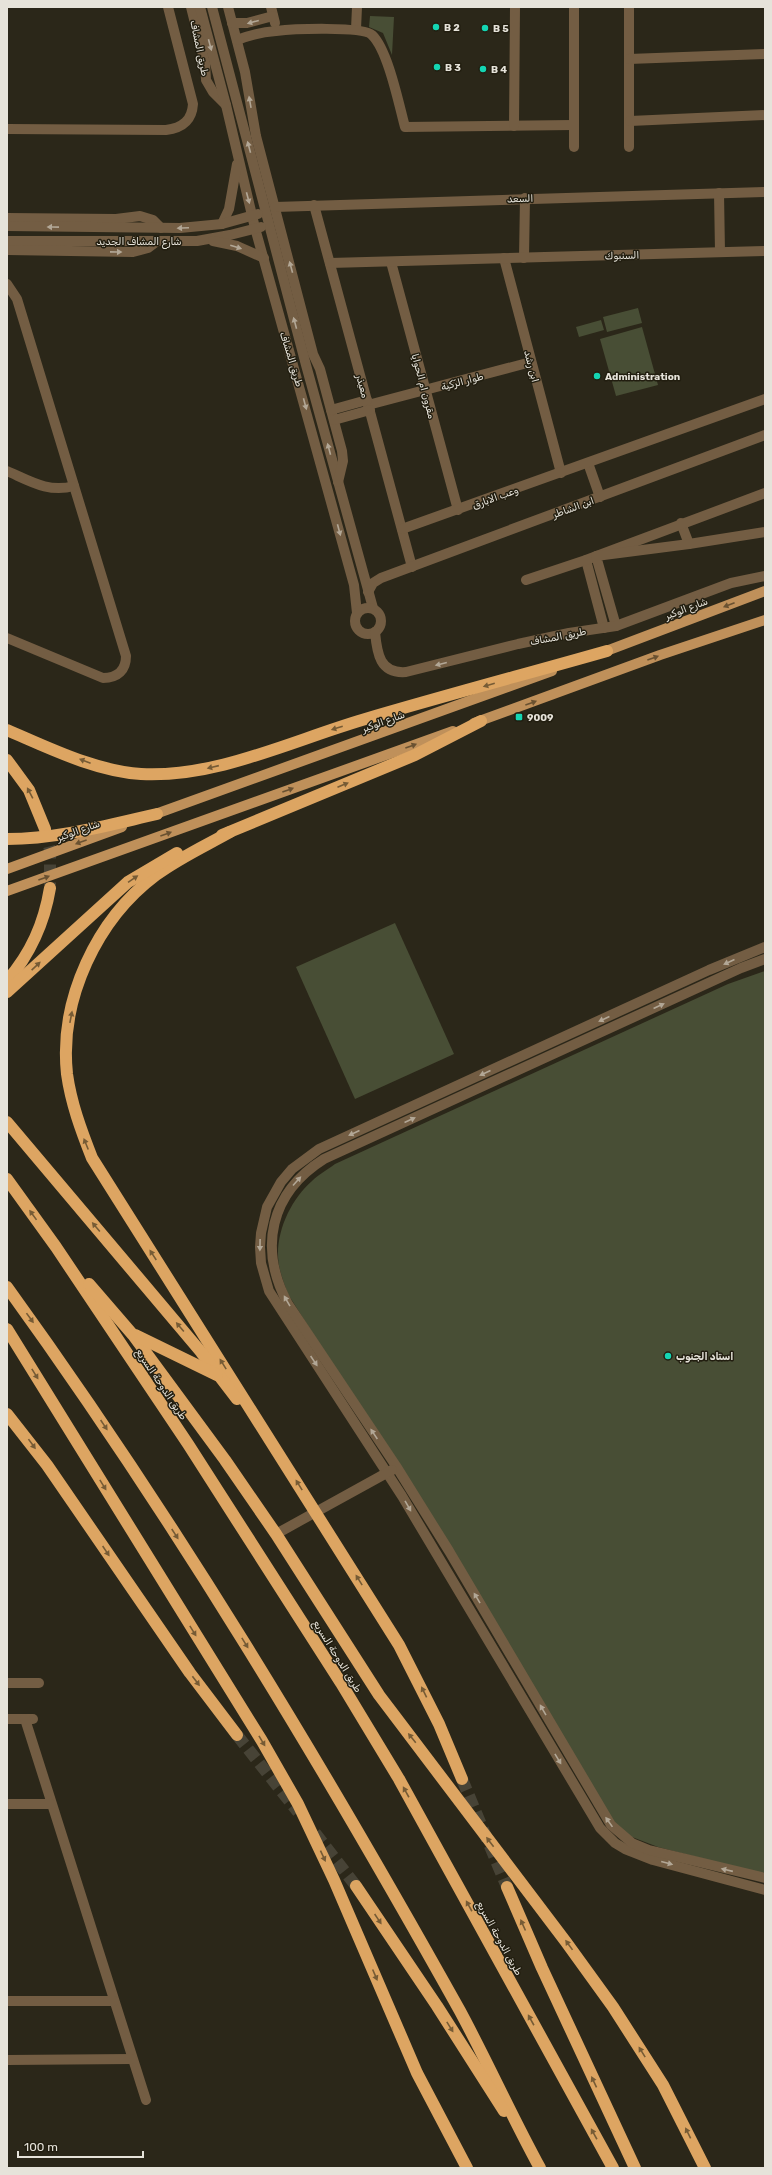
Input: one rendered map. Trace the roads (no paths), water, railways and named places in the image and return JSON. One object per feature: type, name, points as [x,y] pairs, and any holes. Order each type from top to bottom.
[{"type":"highway","points":[[7,730],[92,764],[116,770],[140,774],[170,774],[194,771],[235,761],[362,720],[607,651]]},
{"type":"highway","points":[[7,992],[128,882],[178,852],[415,755],[481,721]]},
{"type":"highway","points":[[7,760],[29,790],[45,829]]},
{"type":"highway","points":[[7,840],[27,840],[74,833],[157,814]]},
{"type":"highway","points":[[230,832],[157,874],[132,897],[110,922],[85,966],[75,995],[70,1022],[67,1072],[71,1096],[79,1125],[92,1158],[399,1645],[439,1724],[462,1779]]},
{"type":"highway","points":[[7,981],[19,966],[38,934],[50,888]]},
{"type":"highway","points":[[7,1122],[220,1377],[281,1457]]},
{"type":"highway","name":"طريق الدوحة السريع","points":[[7,1179],[56,1246],[188,1444],[341,1682],[399,1779],[613,2168]]},
{"type":"highway","points":[[56,1246],[133,1335],[225,1460],[276,1534],[379,1695],[566,1942],[613,2007],[663,2085],[706,2168]]},
{"type":"highway","points":[[7,1287],[127,1459],[220,1603],[309,1748],[462,2015],[538,2165]]},
{"type":"highway","points":[[7,1329],[262,1741],[298,1804],[334,1880],[417,2073],[467,2168]]},
{"type":"highway","points":[[133,1335],[220,1377]]},
{"type":"highway","points":[[7,1414],[42,1459],[190,1673],[237,1735]]},
{"type":"highway","points":[[356,1886],[437,2006],[538,2165]]},
{"type":"highway","points":[[507,1887],[542,1968],[635,2168]]},
{"type":"main road","name":"شارع الوكير","points":[[7,869],[422,720],[765,591]]},
{"type":"main road","points":[[7,891],[481,721],[660,655],[765,620]]},
{"type":"street","points":[[7,129],[166,130],[173,129],[186,123],[192,111],[193,104],[168,7]]},
{"type":"street","name":"طريق المشاف","points":[[191,7],[205,63],[206,80],[213,92],[226,105]]},
{"type":"street","name":"طريق المشاف","points":[[200,7],[226,105],[255,228],[354,585],[357,613]]},
{"type":"street","name":"طريق المشاف","points":[[212,7],[233,86],[313,354],[320,369],[342,451],[343,461],[338,484]]},
{"type":"street","name":"طريق المشاف","points":[[228,7],[240,53],[270,210],[269,225],[346,514],[373,608]]},
{"type":"street","points":[[356,29],[357,7]]},
{"type":"street","points":[[514,126],[515,7]]},
{"type":"street","points":[[574,7],[574,147]]},
{"type":"street","points":[[628,7],[629,147]]},
{"type":"street","points":[[232,23],[247,23],[272,12],[277,30]]},
{"type":"street","points":[[237,40],[251,35],[277,30],[356,29],[372,34],[381,46],[405,127],[573,125]]},
{"type":"street","points":[[233,86],[240,53]]},
{"type":"street","points":[[629,59],[765,54]]},
{"type":"street","points":[[630,121],[765,115]]},
{"type":"street","points":[[222,224],[229,209],[238,160]]},
{"type":"street","name":"السعد","points":[[270,210],[314,205],[765,192]]},
{"type":"street","points":[[719,193],[720,252]]},
{"type":"street","points":[[524,258],[525,198]]},
{"type":"street","name":"معيذر","points":[[314,205],[412,567]]},
{"type":"street","name":"شارع المشاف الجديد","points":[[7,226],[194,227],[222,224],[270,210]]},
{"type":"street","points":[[7,218],[116,219],[140,216],[153,220],[161,228]]},
{"type":"street","name":"شارع المشاف الجديد","points":[[7,241],[156,242],[207,239],[269,225]]},
{"type":"street","points":[[207,239],[237,246],[264,258]]},
{"type":"street","points":[[7,250],[133,252],[148,248],[156,242]]},
{"type":"street","name":"السنبوك","points":[[330,264],[765,251]]},
{"type":"street","name":"ابن رشد","points":[[504,258],[561,473]]},
{"type":"street","name":"مقرون ام الحوايا","points":[[391,262],[458,510]]},
{"type":"street","points":[[7,284],[17,299],[126,656],[124,668],[115,676],[103,678],[7,638]]},
{"type":"street","name":"طوار الرّكية","points":[[332,415],[532,362]]},
{"type":"street","points":[[306,365],[324,385]]},
{"type":"street","name":"وعب الابارق","points":[[402,529],[765,399]]},
{"type":"street","name":"ابن الشاطر","points":[[368,592],[373,583],[381,578],[765,435]]},
{"type":"street","points":[[588,463],[600,497]]},
{"type":"street","points":[[7,471],[47,488],[59,490],[74,486]]},
{"type":"street","points":[[526,580],[586,560],[682,523],[765,494]]},
{"type":"street","points":[[346,514],[354,524],[368,569],[372,574],[381,578]]},
{"type":"street","points":[[682,523],[689,544]]},
{"type":"street","points":[[596,556],[765,532]]},
{"type":"street","points":[[596,556],[616,626]]},
{"type":"street","points":[[586,560],[604,628]]},
{"type":"street","name":"طريق المشاف","points":[[375,632],[376,644],[382,661],[388,670],[396,673],[440,664],[533,640],[616,626],[731,583],[765,576]]},
{"type":"street","points":[[373,608],[378,611],[382,621],[375,632],[370,634],[358,630],[355,619],[357,613],[361,609],[373,608]]},
{"type":"street","points":[[765,947],[709,970],[319,1149],[292,1169],[281,1182],[268,1207],[261,1233],[261,1263],[266,1285],[275,1303],[387,1473],[502,1667],[606,1835],[625,1849],[653,1860],[765,1890]]},
{"type":"street","points":[[765,959],[741,968],[311,1166],[290,1189],[277,1214],[272,1237],[273,1262],[278,1282],[288,1304],[396,1466],[449,1551],[611,1826],[632,1843],[649,1850],[765,1878]]},
{"type":"street","points":[[276,1534],[387,1473],[396,1466]]},
{"type":"street","points":[[7,1683],[39,1683]]},
{"type":"street","points":[[7,1719],[29,1719],[51,1804],[146,2100]]},
{"type":"street","points":[[7,1804],[51,1804]]},
{"type":"street","points":[[7,2001],[114,2001]]},
{"type":"street","points":[[7,2060],[132,2059]]},
{"type":"tunnel","points":[[45,829],[50,850],[50,885]]},
{"type":"tunnel","points":[[237,1735],[298,1812]]},
{"type":"tunnel","points":[[462,1779],[507,1887]]},
{"type":"tunnel","points":[[315,1833],[356,1886]]},
{"type":"place","name":"B 2","points":[[436,27]]},
{"type":"place","name":"B 5","points":[[485,28]]},
{"type":"place","name":"B 3","points":[[437,67]]},
{"type":"place","name":"B 4","points":[[483,69]]},
{"type":"place","name":"Administration","points":[[597,376]]},
{"type":"place","name":"9009","points":[[519,717]]},
{"type":"place","name":"استاد الجنوب","points":[[668,1356]]}]
